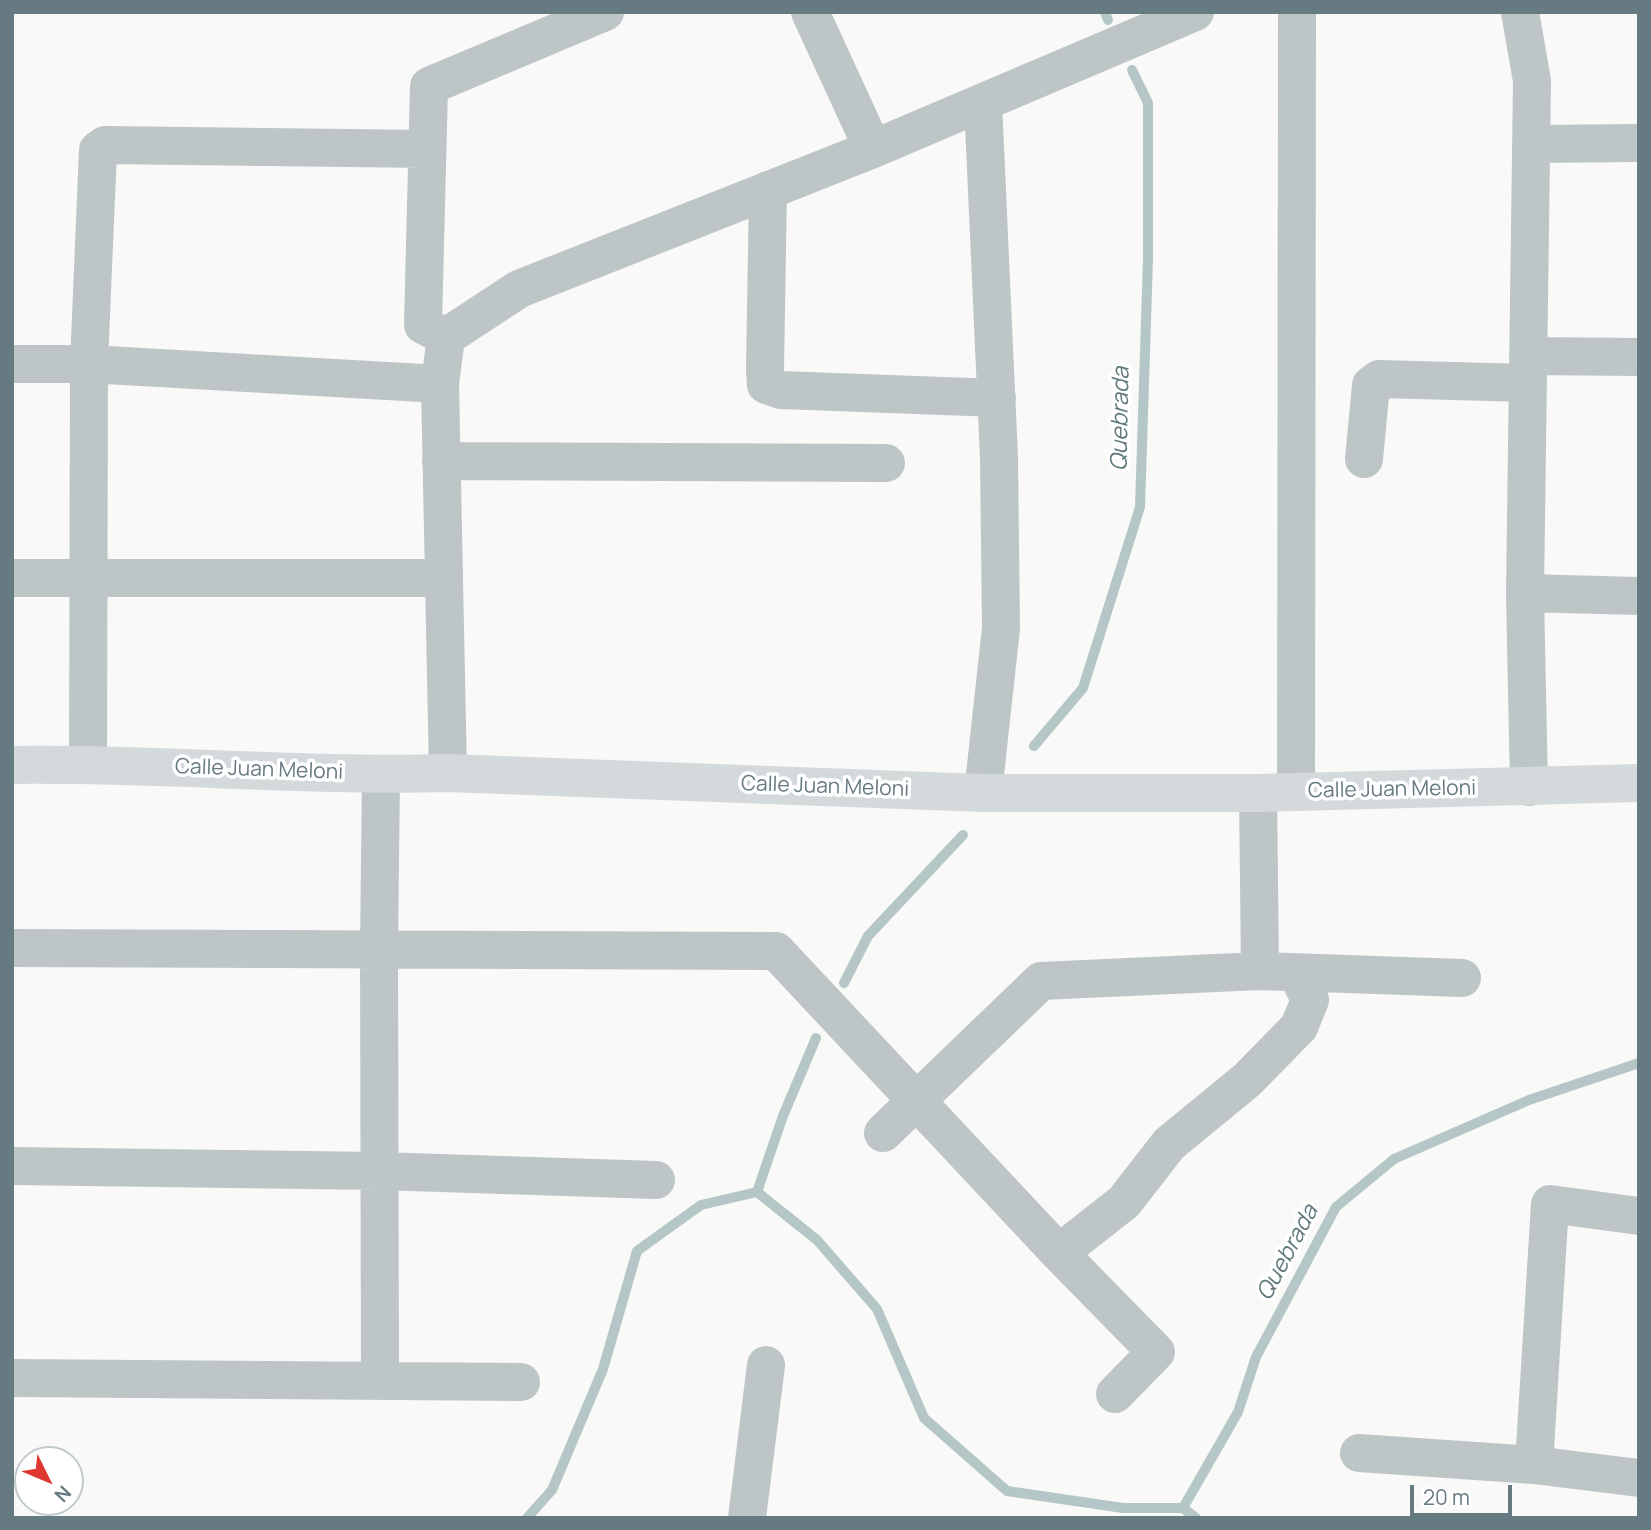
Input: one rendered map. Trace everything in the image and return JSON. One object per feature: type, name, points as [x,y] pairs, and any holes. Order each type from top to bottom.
[{"type":"main road","name":"Calle Juan Meloni","points":[[12,765],[88,764],[381,775],[448,773],[984,793],[1258,793],[1639,783]]},
{"type":"street","points":[[446,337],[422,325],[429,86],[605,12]]},
{"type":"street","points":[[810,12],[873,149]]},
{"type":"street","points":[[448,773],[439,384],[446,337],[519,289],[873,149],[1195,12]]},
{"type":"street","points":[[1296,792],[1297,12]]},
{"type":"street","points":[[1520,12],[1532,81],[1525,593],[1529,787]]},
{"type":"street","points":[[983,102],[997,398],[1001,628],[984,793]]},
{"type":"street","points":[[1531,144],[1639,143]]},
{"type":"street","points":[[88,764],[89,364],[99,150],[106,145],[427,149]]},
{"type":"street","points":[[768,190],[766,385],[781,390],[997,398]]},
{"type":"street","points":[[1364,459],[1371,385],[1379,379],[1528,369],[1639,357]]},
{"type":"street","points":[[12,364],[89,364],[439,384]]},
{"type":"street","points":[[441,461],[886,463]]},
{"type":"street","points":[[12,578],[444,578]]},
{"type":"street","points":[[1525,593],[1639,596]]},
{"type":"street","points":[[380,1381],[381,775]]},
{"type":"street","points":[[1258,793],[1260,971]]},
{"type":"street","points":[[12,948],[776,951],[1059,1253],[1156,1352],[1115,1394]]},
{"type":"street","points":[[883,1133],[1041,981],[1260,971],[1462,978]]},
{"type":"street","points":[[1059,1253],[1124,1202],[1169,1144],[1247,1080],[1299,1027],[1310,1000],[1297,973]]},
{"type":"street","points":[[12,1167],[379,1171],[656,1180]]},
{"type":"street","points":[[1534,1465],[1550,1204],[1639,1216]]},
{"type":"street","points":[[747,1518],[766,1365]]},
{"type":"street","points":[[12,1378],[521,1382]]},
{"type":"street","points":[[1359,1453],[1534,1465],[1639,1478]]},
{"type":"waterway","name":"Quebrada","points":[[1105,12],[1108,20]]},
{"type":"waterway","name":"Quebrada","points":[[1034,746],[1083,688],[1140,507],[1148,259],[1148,103],[1132,70]]},
{"type":"waterway","name":"Quebrada","points":[[844,983],[868,936],[963,835]]},
{"type":"waterway","name":"Quebrada","points":[[757,1192],[783,1116],[816,1038]]},
{"type":"waterway","name":"Quebrada","points":[[1183,1508],[1238,1412],[1256,1357],[1336,1207],[1394,1159],[1529,1100],[1639,1063]]},
{"type":"waterway","points":[[527,1518],[552,1490],[603,1369],[637,1251],[701,1205],[757,1192],[817,1240],[877,1309],[924,1418],[1007,1491],[1123,1508],[1183,1508],[1196,1518]]}]
